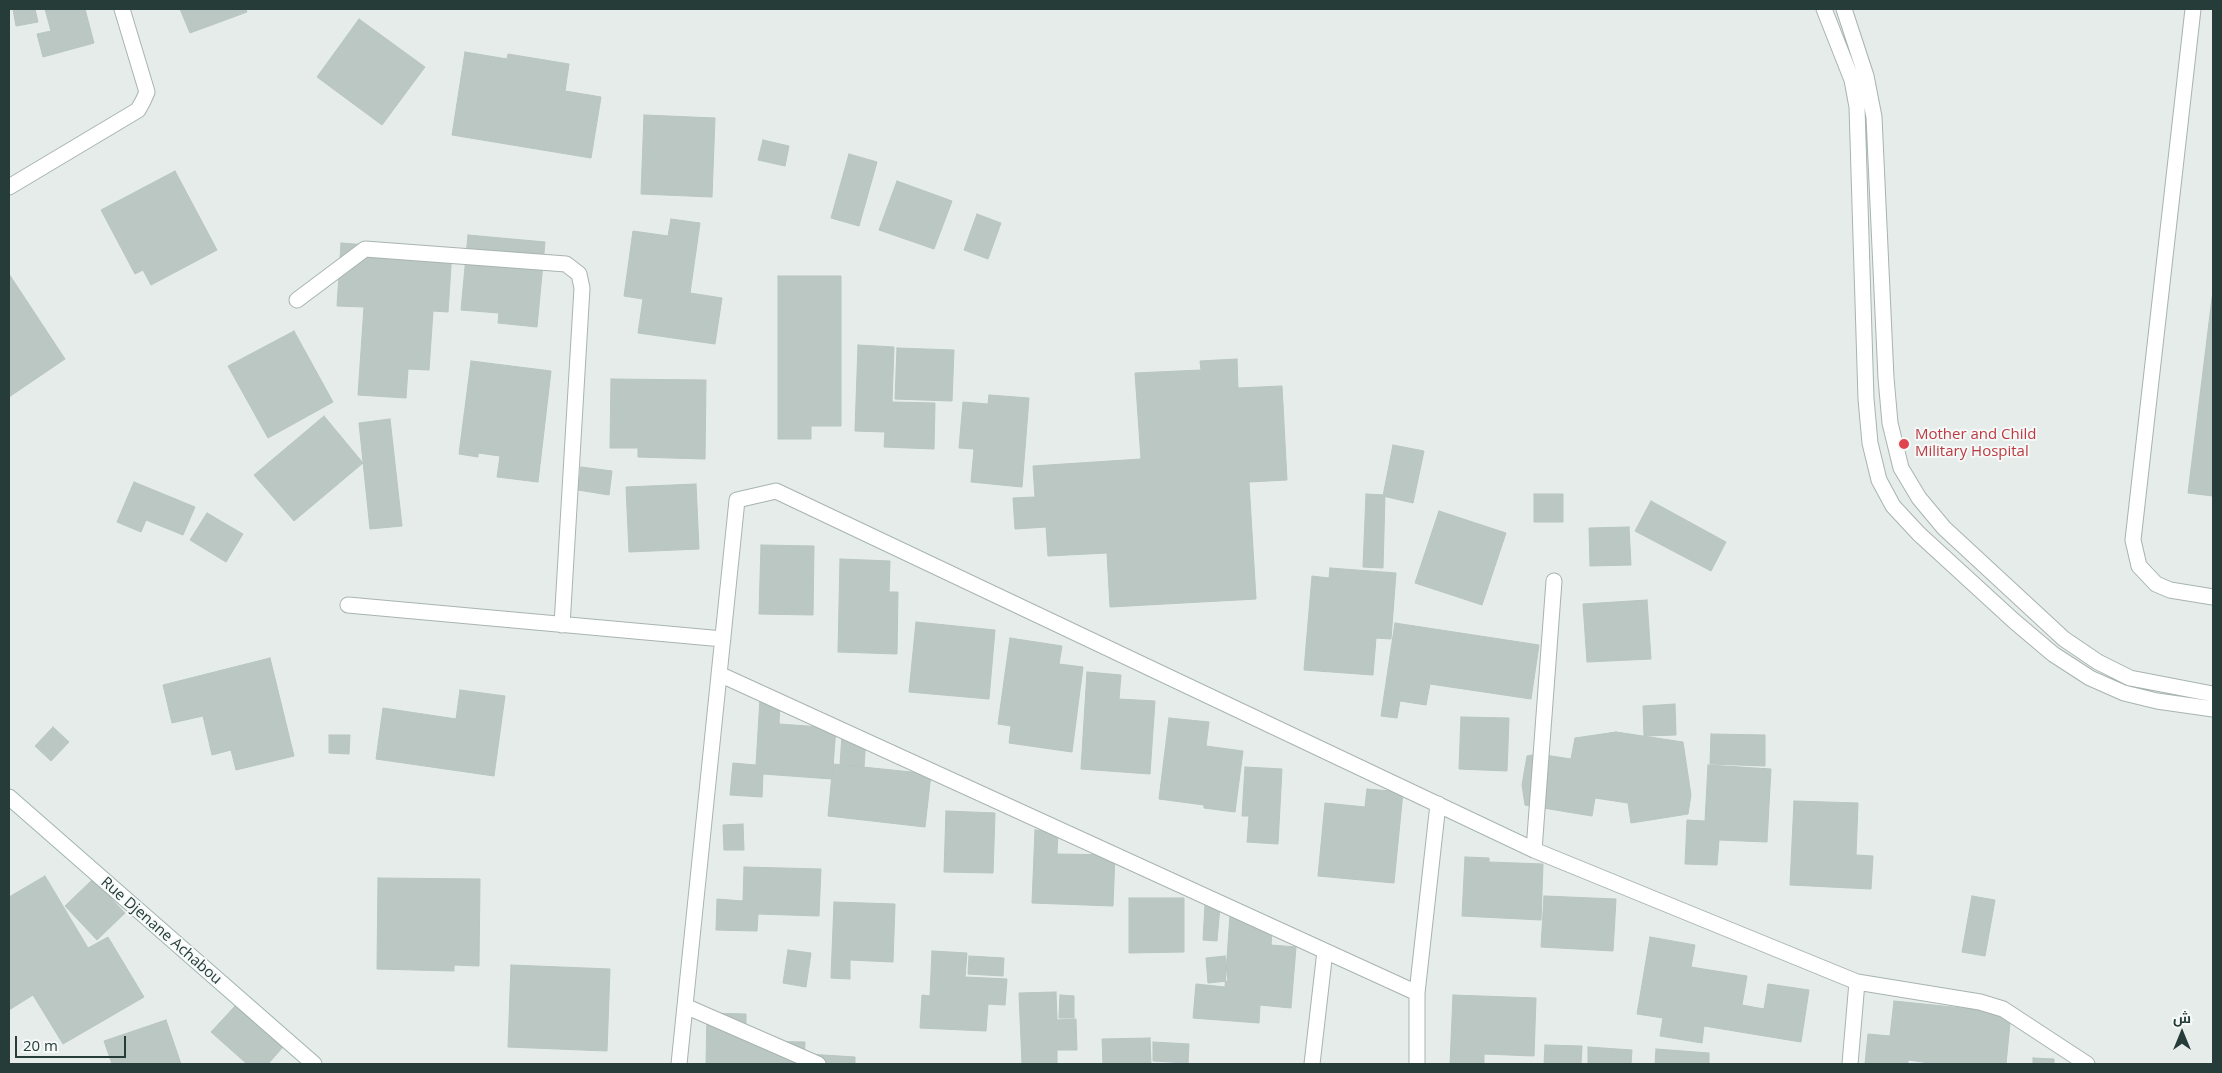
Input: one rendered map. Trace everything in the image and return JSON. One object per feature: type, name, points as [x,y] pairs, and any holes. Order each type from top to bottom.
[{"type":"street","points":[[9,187],[138,110],[147,92],[122,9]]},
{"type":"street","points":[[1824,9],[1852,80],[1857,107],[1866,399],[1870,443],[1879,480],[1893,506],[1919,534],[2014,622],[2053,654],[2083,674],[2124,693],[2157,701],[2213,709]]},
{"type":"street","points":[[1844,9],[1866,76],[1874,117],[1886,378],[1890,423],[1901,468],[1919,498],[1944,528],[2064,639],[2098,662],[2130,678],[2213,694]]},
{"type":"street","points":[[2192,9],[2133,540],[2139,566],[2156,584],[2170,590],[2213,597]]},
{"type":"street","points":[[297,300],[365,249],[566,264],[578,274],[582,288],[562,624]]},
{"type":"street","points":[[679,1064],[737,500],[776,492],[1534,850],[1857,982],[1980,1002],[2003,1009],[2087,1064]]},
{"type":"street","points":[[1534,850],[1554,581]]},
{"type":"street","points":[[348,605],[723,639]]},
{"type":"street","points":[[720,674],[1417,994]]},
{"type":"street","name":"Rue Djenane Achabou","points":[[9,797],[314,1064]]},
{"type":"street","points":[[1417,1064],[1417,994],[1438,804]]},
{"type":"street","points":[[1312,1064],[1325,951]]},
{"type":"street","points":[[1850,1064],[1857,982]]},
{"type":"street","points":[[685,1006],[818,1064]]},
{"type":"building","points":[[13,9],[35,9],[38,22],[16,26]]},
{"type":"building","points":[[45,9],[85,9],[94,43],[43,57],[37,34],[51,31]]},
{"type":"building","points":[[180,9],[246,9],[247,12],[190,33]]},
{"type":"building","points":[[359,19],[425,67],[382,125],[317,77]]},
{"type":"building","points":[[465,52],[507,59],[508,54],[569,64],[565,91],[601,97],[591,158],[452,135]]},
{"type":"building","points":[[644,115],[715,118],[712,197],[641,194]]},
{"type":"building","points":[[763,140],[789,146],[785,166],[758,160]]},
{"type":"building","points":[[849,154],[877,162],[859,226],[831,218]]},
{"type":"building","points":[[175,171],[217,250],[151,285],[143,270],[135,274],[101,210]]},
{"type":"building","points":[[897,181],[952,201],[934,249],[879,230]]},
{"type":"building","points":[[977,214],[1001,223],[988,259],[964,250]]},
{"type":"building","points":[[671,219],[700,223],[690,293],[722,298],[715,344],[638,333],[643,299],[624,296],[633,231],[668,236]]},
{"type":"building","points":[[468,235],[545,242],[537,327],[498,323],[499,313],[461,310]]},
{"type":"building","points":[[341,243],[452,251],[448,312],[433,311],[429,370],[408,369],[406,398],[358,395],[364,307],[337,306]]},
{"type":"building","points":[[9,274],[65,359],[9,397]]},
{"type":"building","points":[[778,276],[841,276],[841,426],[811,426],[811,439],[778,439]]},
{"type":"building","points":[[2213,290],[2213,496],[2188,493]]},
{"type":"building","points":[[294,331],[333,402],[268,438],[228,366]]},
{"type":"building","points":[[858,345],[894,347],[892,402],[935,403],[934,449],[884,447],[885,432],[855,431]]},
{"type":"building","points":[[897,348],[954,350],[952,401],[895,399]]},
{"type":"building","points":[[1237,359],[1238,388],[1282,386],[1287,480],[1249,482],[1256,599],[1110,607],[1107,553],[1048,556],[1046,527],[1015,529],[1013,498],[1035,497],[1033,466],[1141,459],[1135,373],[1201,370],[1200,361]]},
{"type":"building","points":[[471,361],[551,371],[538,482],[497,477],[500,456],[478,453],[478,457],[459,454]]},
{"type":"building","points":[[611,379],[706,380],[705,459],[638,457],[638,448],[610,448]]},
{"type":"building","points":[[989,395],[1029,398],[1022,487],[971,482],[974,449],[959,448],[963,402],[988,404]]},
{"type":"building","points":[[324,416],[363,463],[294,521],[254,475]]},
{"type":"building","points":[[390,419],[402,526],[370,529],[359,423]]},
{"type":"building","points":[[1393,445],[1424,451],[1413,503],[1383,496]]},
{"type":"building","points":[[581,467],[612,471],[609,495],[578,490]]},
{"type":"building","points":[[134,482],[195,507],[183,535],[146,520],[141,532],[117,522]]},
{"type":"building","points":[[696,484],[699,549],[629,552],[626,487]]},
{"type":"building","points":[[1366,494],[1385,495],[1383,568],[1363,567]]},
{"type":"building","points":[[1534,494],[1563,494],[1563,522],[1534,522]]},
{"type":"building","points":[[1651,501],[1726,542],[1711,571],[1635,531]]},
{"type":"building","points":[[1439,511],[1506,533],[1482,605],[1415,583]]},
{"type":"building","points":[[207,513],[243,534],[226,562],[190,540]]},
{"type":"building","points":[[1629,527],[1631,565],[1590,566],[1589,528]]},
{"type":"building","points":[[761,545],[814,546],[813,615],[759,614]]},
{"type":"building","points":[[840,559],[890,561],[889,592],[898,592],[897,654],[838,652]]},
{"type":"building","points":[[1330,568],[1396,573],[1391,639],[1376,638],[1373,675],[1304,670],[1312,576],[1329,578]]},
{"type":"building","points":[[1647,600],[1651,659],[1587,662],[1583,604]]},
{"type":"building","points":[[916,622],[995,630],[989,699],[909,692]]},
{"type":"building","points":[[1395,623],[1539,645],[1531,699],[1430,684],[1426,705],[1400,701],[1397,718],[1381,716]]},
{"type":"building","points":[[1010,638],[1062,646],[1059,664],[1083,667],[1072,752],[1009,743],[1011,726],[998,724]]},
{"type":"building","points":[[270,658],[294,756],[236,770],[231,750],[212,755],[203,716],[172,723],[163,685]]},
{"type":"building","points":[[1087,672],[1121,675],[1119,699],[1155,701],[1150,774],[1081,769]]},
{"type":"building","points":[[460,690],[505,696],[494,776],[376,759],[383,708],[456,719]]},
{"type":"building","points":[[760,698],[780,699],[779,724],[836,728],[832,779],[763,774],[762,797],[730,795],[733,763],[756,765]]},
{"type":"building","points":[[1675,704],[1676,735],[1644,736],[1643,706]]},
{"type":"building","points":[[1461,717],[1509,718],[1507,771],[1459,769]]},
{"type":"building","points":[[1169,718],[1209,722],[1206,746],[1243,751],[1235,812],[1204,808],[1204,805],[1159,799]]},
{"type":"building","points":[[53,727],[69,742],[51,761],[35,746]]},
{"type":"building","points":[[1616,732],[1683,742],[1691,795],[1688,814],[1631,823],[1628,803],[1595,798],[1592,816],[1525,805],[1522,785],[1527,756],[1538,754],[1571,759],[1575,738]]},
{"type":"building","points":[[1711,734],[1765,735],[1765,766],[1710,764]]},
{"type":"building","points":[[329,735],[350,735],[349,754],[329,753]]},
{"type":"building","points":[[842,735],[866,737],[864,767],[840,765]]},
{"type":"building","points":[[833,764],[931,774],[925,827],[828,816]]},
{"type":"building","points":[[1708,765],[1771,769],[1767,842],[1719,840],[1717,865],[1685,864],[1687,820],[1705,821]]},
{"type":"building","points":[[1245,767],[1282,769],[1278,844],[1247,842],[1249,816],[1242,816]]},
{"type":"building","points":[[1367,789],[1403,792],[1394,883],[1318,876],[1325,803],[1365,807]]},
{"type":"building","points":[[1794,801],[1858,803],[1856,855],[1873,856],[1871,889],[1790,885]]},
{"type":"building","points":[[946,811],[995,813],[993,873],[944,872]]},
{"type":"building","points":[[743,824],[744,850],[724,850],[723,825]]},
{"type":"building","points":[[1035,830],[1058,831],[1057,854],[1115,855],[1113,906],[1032,903]]},
{"type":"building","points":[[1465,857],[1489,858],[1489,862],[1543,864],[1541,920],[1462,916]]},
{"type":"building","points":[[744,867],[821,869],[819,916],[758,914],[757,931],[716,930],[717,899],[743,901]]},
{"type":"building","points":[[45,876],[88,948],[108,937],[144,997],[63,1044],[33,995],[9,1010],[9,897]]},
{"type":"building","points":[[378,878],[480,879],[479,966],[454,965],[454,971],[377,969]]},
{"type":"building","points":[[93,879],[125,913],[97,940],[65,906]]},
{"type":"building","points":[[1544,896],[1616,899],[1613,951],[1541,947]]},
{"type":"building","points":[[1972,896],[1995,900],[1985,956],[1962,952]]},
{"type":"building","points":[[1129,898],[1184,898],[1184,952],[1129,953]]},
{"type":"building","points":[[834,902],[895,904],[893,962],[850,960],[850,979],[831,978]]},
{"type":"building","points":[[1205,904],[1220,906],[1217,941],[1203,940]]},
{"type":"building","points":[[1230,915],[1273,919],[1271,945],[1296,947],[1291,1008],[1260,1005],[1259,1023],[1193,1018],[1196,984],[1225,987]]},
{"type":"building","points":[[1650,937],[1695,945],[1691,967],[1747,976],[1742,1005],[1764,1009],[1768,984],[1809,990],[1801,1042],[1704,1026],[1702,1043],[1660,1036],[1663,1018],[1637,1014]]},
{"type":"building","points":[[788,950],[811,953],[806,987],[783,983]]},
{"type":"building","points":[[932,951],[967,953],[965,977],[1007,979],[1005,1005],[988,1004],[986,1031],[920,1028],[922,995],[930,996]]},
{"type":"building","points":[[969,956],[1004,958],[1003,976],[968,974]]},
{"type":"building","points":[[1225,956],[1228,981],[1208,983],[1206,958]]},
{"type":"building","points":[[511,965],[610,969],[607,1051],[508,1047]]},
{"type":"building","points":[[1056,992],[1057,1020],[1076,1019],[1077,1050],[1057,1050],[1057,1064],[1022,1064],[1019,993]]},
{"type":"building","points":[[1060,995],[1074,996],[1074,1018],[1059,1018]]},
{"type":"building","points":[[1453,995],[1536,998],[1534,1056],[1484,1054],[1484,1064],[1450,1064]]},
{"type":"building","points":[[1894,1001],[2011,1013],[2006,1064],[1937,1064],[1908,1060],[1908,1064],[1865,1064],[1868,1034],[1890,1036]]},
{"type":"building","points":[[236,1005],[283,1047],[268,1064],[247,1064],[211,1032]]},
{"type":"building","points":[[707,1013],[746,1014],[746,1041],[805,1042],[804,1064],[706,1064]]},
{"type":"building","points":[[166,1020],[181,1064],[112,1064],[104,1041]]},
{"type":"building","points":[[1150,1038],[1151,1064],[1103,1064],[1102,1039]]},
{"type":"building","points":[[1153,1042],[1189,1044],[1188,1063],[1153,1061]]},
{"type":"building","points":[[1545,1045],[1582,1046],[1581,1064],[1544,1064]]},
{"type":"building","points":[[1588,1047],[1632,1050],[1631,1064],[1588,1064]]},
{"type":"building","points":[[1656,1049],[1709,1053],[1709,1064],[1655,1064]]},
{"type":"building","points":[[808,1054],[855,1057],[855,1064],[807,1064]]},
{"type":"building","points":[[2033,1058],[2054,1059],[2054,1064],[2033,1064]]},
{"type":"place","name":"Mother and Child Military Hospital","points":[[1904,444]]}]
